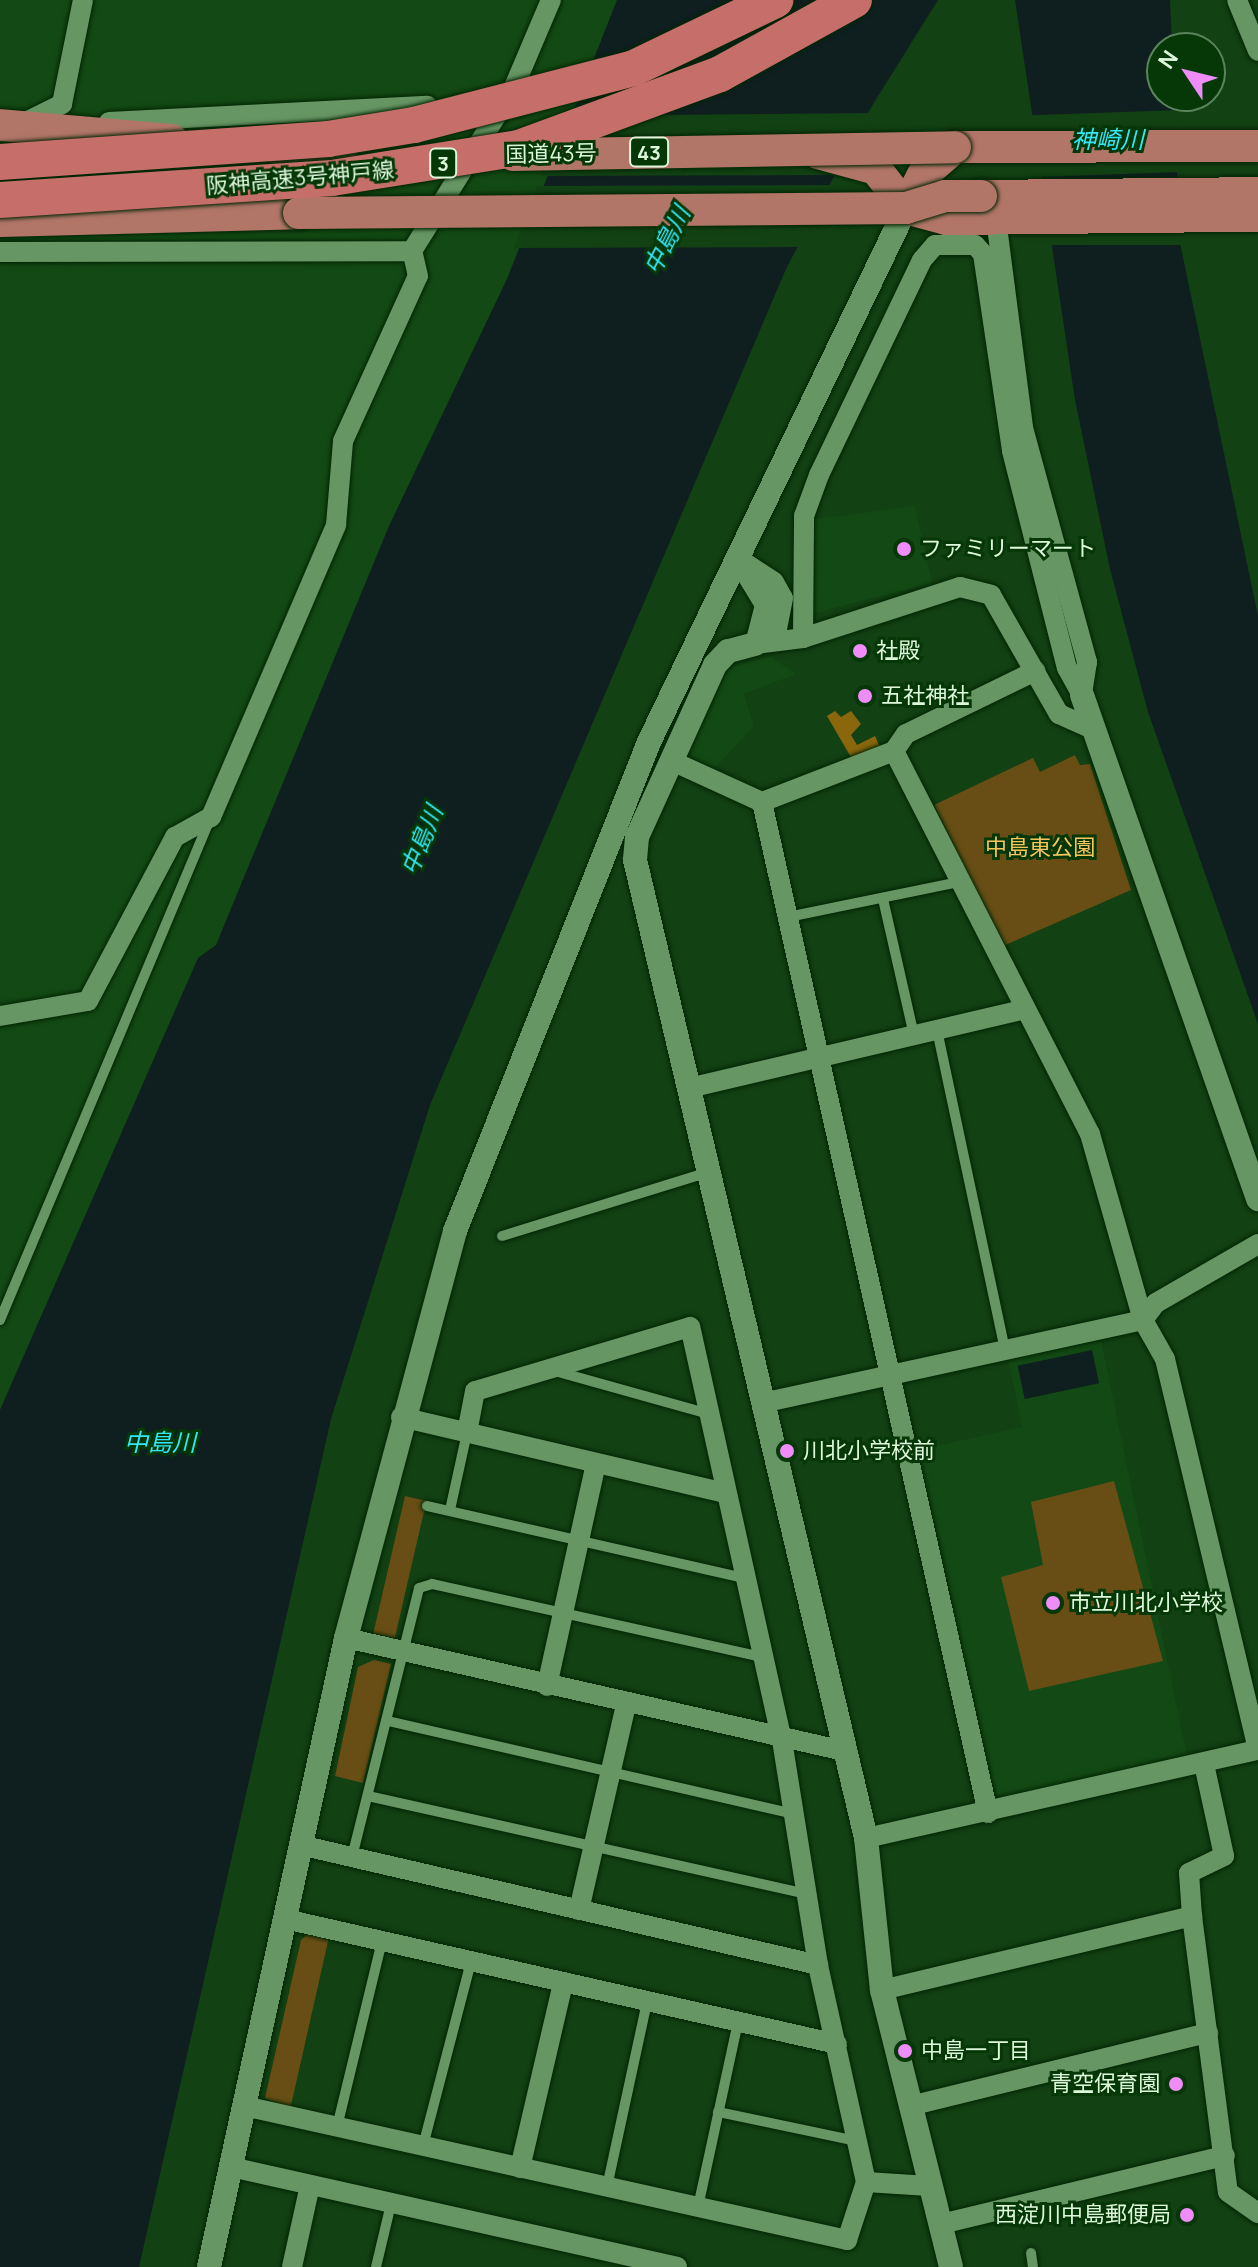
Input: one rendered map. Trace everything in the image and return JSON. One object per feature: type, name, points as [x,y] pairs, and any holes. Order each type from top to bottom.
[{"type":"highway","name":"阪神高速3号神戸線","points":[[0,164],[328,139],[414,125],[634,68],[775,0]]},
{"type":"highway","name":"阪神高速3号神戸線","points":[[3,216],[332,178],[519,148],[720,74],[854,0]]},
{"type":"highway","points":[[11,125],[210,153]]},
{"type":"highway","name":"国道43号","points":[[210,153],[342,159],[1255,142]]},
{"type":"highway","points":[[906,208],[923,175],[955,147]]},
{"type":"highway","points":[[805,149],[876,169],[906,208]]},
{"type":"highway","points":[[0,164],[210,153]]},
{"type":"highway","points":[[906,208],[945,196],[1258,193]]},
{"type":"highway","points":[[3,216],[906,208],[946,219],[1258,216]]},
{"type":"street","points":[[11,125],[62,104],[83,0]]},
{"type":"street","points":[[0,1016],[88,1001],[175,837],[211,817],[336,525],[343,441],[418,276],[412,251],[514,87],[551,0]]},
{"type":"street","points":[[1237,0],[1258,51]]},
{"type":"street","points":[[11,125],[416,108],[514,87]]},
{"type":"street","points":[[209,2267],[346,1638],[401,1417],[495,1119],[649,742],[906,208]]},
{"type":"street","points":[[996,219],[1023,428],[1087,662],[1082,695]]},
{"type":"street","points":[[803,638],[801,573],[804,516],[819,475],[922,260],[935,245],[975,245],[983,254],[1012,451],[1067,668],[1082,695],[1088,727],[1258,1199]]},
{"type":"street","points":[[0,252],[412,251]]},
{"type":"street","points":[[736,557],[778,588],[790,587],[801,573]]},
{"type":"street","points":[[736,557],[765,605],[755,644]]},
{"type":"street","points":[[951,2267],[882,1990],[866,1838],[635,860],[672,761],[718,658],[755,644],[803,638],[960,587],[991,595],[1059,714],[1088,727]]},
{"type":"street","points":[[755,644],[780,621],[778,588]]},
{"type":"street","points":[[672,761],[762,802],[894,751],[906,734],[1035,671]]},
{"type":"street","points":[[866,1838],[1258,1750],[1165,1359],[1143,1320],[1090,1134],[1022,1010],[894,751]]},
{"type":"street","points":[[762,802],[893,1374],[988,1813]]},
{"type":"street","points":[[689,1088],[1022,1010]]},
{"type":"street","points":[[762,1403],[1143,1320],[1156,1303],[1258,1244]]},
{"type":"street","points":[[244,2106],[847,2240],[866,2182],[818,1965],[782,1741],[690,1327],[475,1391],[467,1433]]},
{"type":"street","points":[[401,1417],[725,1493]]},
{"type":"street","points":[[547,1686],[596,1464]]},
{"type":"street","points":[[346,1638],[782,1741],[844,1751]]},
{"type":"street","points":[[579,1910],[626,1705]]},
{"type":"street","points":[[1204,1764],[1224,1856],[1189,1873],[1192,1916],[1228,2192],[1258,2213]]},
{"type":"street","points":[[300,1845],[818,1965]]},
{"type":"street","points":[[882,1990],[1192,1916]]},
{"type":"street","points":[[285,1919],[837,2044]]},
{"type":"street","points":[[520,2168],[563,1983]]},
{"type":"street","points":[[910,2106],[1208,2033]]},
{"type":"street","points":[[941,2224],[1225,2156]]},
{"type":"street","points":[[231,2167],[677,2267]]},
{"type":"street","points":[[866,2182],[929,2186]]},
{"type":"street","points":[[292,2267],[310,2185]]},
{"type":"street","points":[[574,2267],[575,2246]]},
{"type":"lane","points":[[0,1320],[211,817]]},
{"type":"lane","points":[[788,917],[959,882]]},
{"type":"lane","points":[[883,899],[914,1036]]},
{"type":"lane","points":[[937,1030],[1005,1350]]},
{"type":"lane","points":[[502,1236],[709,1172]]},
{"type":"lane","points":[[549,1369],[710,1415]]},
{"type":"lane","points":[[450,1510],[467,1433]]},
{"type":"lane","points":[[427,1506],[745,1578]]},
{"type":"lane","points":[[352,1857],[406,1652],[419,1588],[432,1584],[762,1657]]},
{"type":"lane","points":[[388,1721],[793,1814]]},
{"type":"lane","points":[[368,1796],[806,1894]]},
{"type":"lane","points":[[337,2127],[382,1941]]},
{"type":"lane","points":[[423,2146],[471,1962]]},
{"type":"lane","points":[[607,2187],[647,2002]]},
{"type":"lane","points":[[698,2207],[738,2022]]},
{"type":"lane","points":[[718,2112],[857,2141]]},
{"type":"lane","points":[[376,2267],[391,2204]]},
{"type":"lane","points":[[1031,2253],[1033,2267]]},
{"type":"shaded area","points":[[0,0],[617,0],[507,279],[389,526],[216,945],[198,958],[0,1410]]},
{"type":"shaded area","points":[[915,506],[932,583],[807,615],[809,520]]},
{"type":"shaded area","points":[[771,657],[796,674],[744,694],[754,726],[714,769],[686,757],[720,670]]},
{"type":"shaded area","points":[[835,711],[841,717],[851,711],[861,724],[851,735],[857,745],[875,736],[880,747],[852,759],[827,716]]},
{"type":"shaded area","name":"市立川北小学校","points":[[1101,1340],[1187,1756],[1005,1798],[993,1792],[918,1450],[1022,1427],[1008,1359]]},
{"type":"green space","name":"中島東公園","points":[[1075,755],[1080,765],[1090,764],[1131,890],[1003,946],[934,805],[1033,758],[1040,772]]},
{"type":"green space","points":[[1114,1481],[1163,1661],[1029,1691],[1001,1577],[1043,1565],[1031,1502]]},
{"type":"green space","points":[[405,1496],[426,1501],[394,1639],[373,1634]]},
{"type":"green space","points":[[374,1660],[391,1664],[363,1783],[335,1776],[358,1667]]},
{"type":"green space","points":[[309,1933],[329,1937],[290,2110],[265,2098],[301,1940]]},
{"type":"water","name":"中島川","points":[[617,0],[938,0],[862,122],[786,269],[430,1105],[331,1419],[139,2267],[0,2267],[0,1410],[198,958],[216,945],[389,526],[507,279]]},
{"type":"water","name":"神崎川","points":[[1015,0],[1170,0],[1171,32],[1146,32],[1146,112],[1175,112],[1180,243],[1258,616],[1258,1024],[1148,712],[1110,569],[1075,400]]},
{"type":"water","points":[[1092,1350],[1099,1383],[1025,1399],[1018,1366]]},
{"type":"pier","points":[[1179,112],[1181,172],[1032,177],[1030,115]]},
{"type":"pier","points":[[872,113],[839,175],[541,176],[564,116]]},
{"type":"pier","points":[[1041,182],[1182,182],[1182,245],[1041,245]]},
{"type":"pier","points":[[834,185],[802,247],[514,248],[537,186]]},
{"type":"place","name":"ファミリーマート","points":[[904,549]]},
{"type":"place","name":"社殿","points":[[860,651]]},
{"type":"place","name":"五社神社","points":[[865,696]]},
{"type":"place","name":"川北小学校前","points":[[787,1451]]},
{"type":"place","name":"市立川北小学校","points":[[1053,1603]]},
{"type":"place","name":"中島一丁目","points":[[905,2051]]},
{"type":"place","name":"青空保育園","points":[[1176,2084]]},
{"type":"place","name":"西淀川中島郵便局","points":[[1187,2215]]}]
